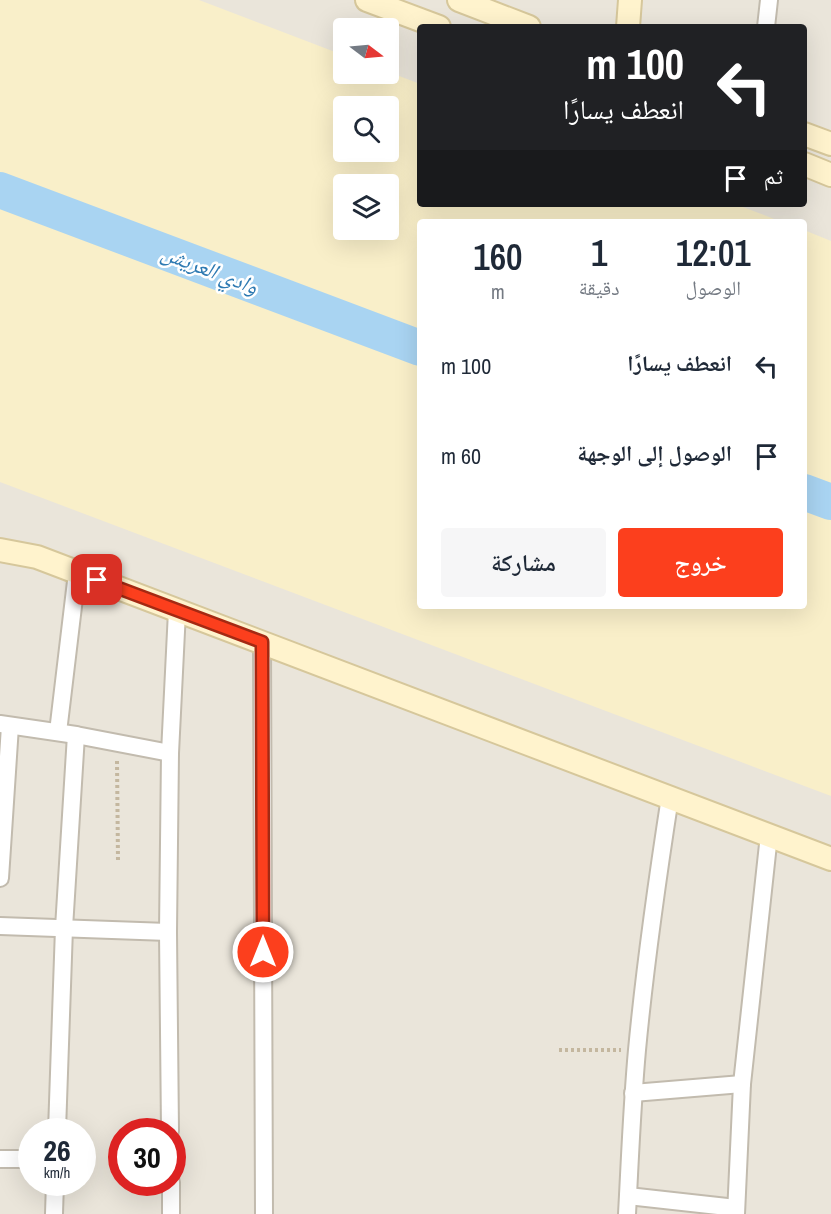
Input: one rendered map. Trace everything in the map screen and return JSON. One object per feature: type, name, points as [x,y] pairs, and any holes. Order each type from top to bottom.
[{"type":"street","points":[[367,0],[431,24]]},
{"type":"street","points":[[459,0],[521,24]]},
{"type":"street","points":[[628,24],[630,0]]},
{"type":"street","points":[[766,24],[769,0]]},
{"type":"street","points":[[807,135],[831,144]]},
{"type":"street","points":[[807,165],[831,175]]},
{"type":"street","points":[[0,534],[37,557],[77,573],[831,859]]},
{"type":"street","points":[[0,550],[37,557]]},
{"type":"street","points":[[58,732],[77,573]]},
{"type":"street","points":[[170,1118],[168,932],[170,753],[177,611]]},
{"type":"street","points":[[262,642],[264,1214]]},
{"type":"street","points":[[0,878],[5,725],[76,735],[170,753]]},
{"type":"street","points":[[57,1118],[64,928],[76,735]]},
{"type":"street","points":[[627,1214],[637,1049],[653,904],[670,797]]},
{"type":"street","points":[[628,1196],[736,1211],[742,1084],[769,836]]},
{"type":"street","points":[[0,926],[168,932]]},
{"type":"street","points":[[633,1093],[742,1084]]},
{"type":"street","points":[[0,1159],[18,1159]]},
{"type":"street","points":[[54,1214],[55,1196]]},
{"type":"street","points":[[171,1196],[171,1214]]},
{"type":"path","points":[[117,742],[118,861]]},
{"type":"path","points":[[559,1050],[637,1049]]},
{"type":"shaded area","points":[[0,0],[831,0],[831,1214],[0,1214]]},
{"type":"sand","points":[[0,0],[199,0],[333,51],[333,84],[399,84],[399,76],[417,83],[417,207],[743,207],[774,219],[417,219],[417,609],[807,609],[807,231],[831,241],[831,796],[0,482]]},
{"type":"waterway","name":"وادي العريش","points":[[0,190],[417,347]]},
{"type":"waterway","name":"وادي العريش","points":[[807,493],[831,502]]},
{"type":"route","points":[[97,580],[262,642],[263,952]]}]
